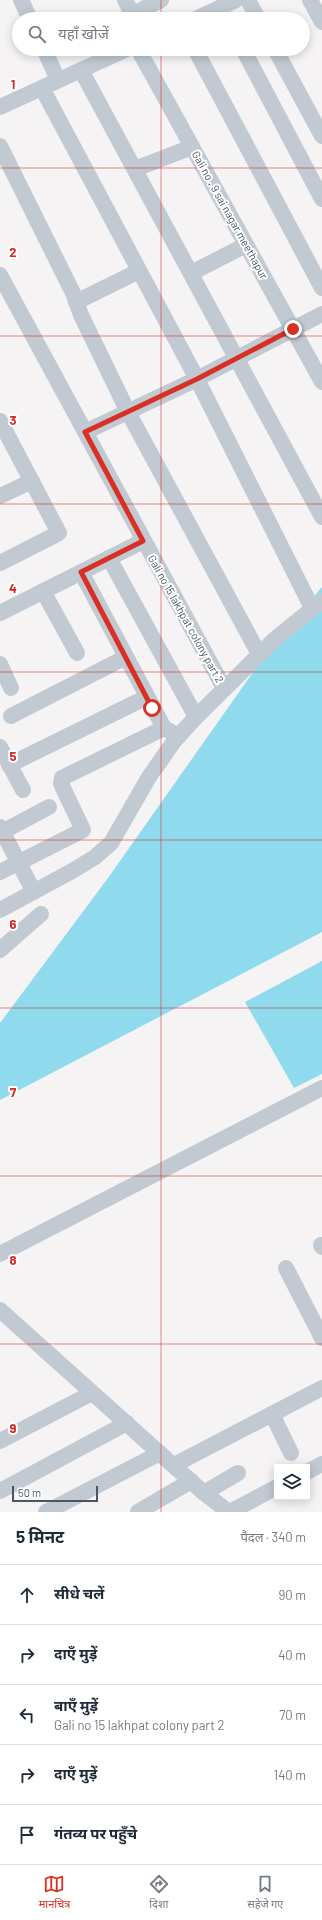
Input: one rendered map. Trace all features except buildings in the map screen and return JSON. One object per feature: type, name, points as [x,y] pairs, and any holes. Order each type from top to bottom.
[{"type":"street","points":[[21,0],[27,12]]},
{"type":"street","points":[[125,0],[131,12]]},
{"type":"street","points":[[142,12],[161,0]]},
{"type":"street","points":[[225,12],[236,0]]},
{"type":"street","points":[[248,0],[254,12]]},
{"type":"street","points":[[310,0],[322,22]]},
{"type":"street","points":[[47,56],[58,80]]},
{"type":"street","points":[[0,107],[112,56]]},
{"type":"street","name":"Gali no . 9 sai nagar meethapur","points":[[142,56],[322,382]]},
{"type":"street","points":[[198,56],[322,288]]},
{"type":"street","points":[[247,56],[322,199]]},
{"type":"street","points":[[279,56],[322,136]]},
{"type":"street","points":[[81,70],[322,518]]},
{"type":"street","points":[[0,910],[95,857],[111,843],[149,777],[179,736],[224,688],[293,623],[317,605],[42,88]]},
{"type":"street","points":[[0,146],[73,293],[81,315],[128,412],[260,654]]},
{"type":"street","points":[[135,169],[192,147]]},
{"type":"street","points":[[191,273],[246,244]]},
{"type":"street","points":[[76,302],[139,271]]},
{"type":"street","name":"Gali no 15 lakhpat colony part 2","points":[[0,274],[143,541],[224,688]]},
{"type":"street","points":[[85,432],[197,379],[322,314]]},
{"type":"street","points":[[0,563],[59,533],[32,481],[2,431]]},
{"type":"street","points":[[0,496],[32,481]]},
{"type":"street","points":[[0,613],[143,541]]},
{"type":"street","points":[[109,558],[196,717]]},
{"type":"street","points":[[81,572],[164,728],[179,736]]},
{"type":"street","points":[[43,591],[77,653]]},
{"type":"street","points":[[11,716],[126,657]]},
{"type":"street","points":[[0,664],[11,688]]},
{"type":"street","points":[[9,764],[147,697]]},
{"type":"street","points":[[0,872],[83,830],[63,788],[61,783],[62,778],[164,728]]},
{"type":"street","points":[[0,747],[23,790]]},
{"type":"street","points":[[34,892],[1,830],[48,807]]},
{"type":"street","points":[[0,950],[41,914]]},
{"type":"street","points":[[0,1254],[322,1089]]},
{"type":"street","points":[[286,1268],[322,1338]]},
{"type":"street","points":[[0,1310],[204,1493],[229,1512],[274,1489]]},
{"type":"street","points":[[174,1465],[322,1388]]},
{"type":"street","points":[[0,1441],[92,1393]]},
{"type":"street","points":[[272,1414],[291,1453]]},
{"type":"street","points":[[0,1491],[127,1423]]},
{"type":"street","points":[[46,1512],[160,1453]]},
{"type":"street","points":[[310,1470],[322,1464]]},
{"type":"street","points":[[204,1493],[238,1473]]},
{"type":"street","points":[[138,1512],[191,1480]]},
{"type":"water","points":[[322,587],[322,932],[0,1100],[0,1023],[108,878],[268,651]]},
{"type":"water","points":[[322,961],[322,1074],[294,1088],[245,1002]]},
{"type":"route","points":[[152,708],[81,572],[143,541],[85,432],[197,379],[293,329]]}]
